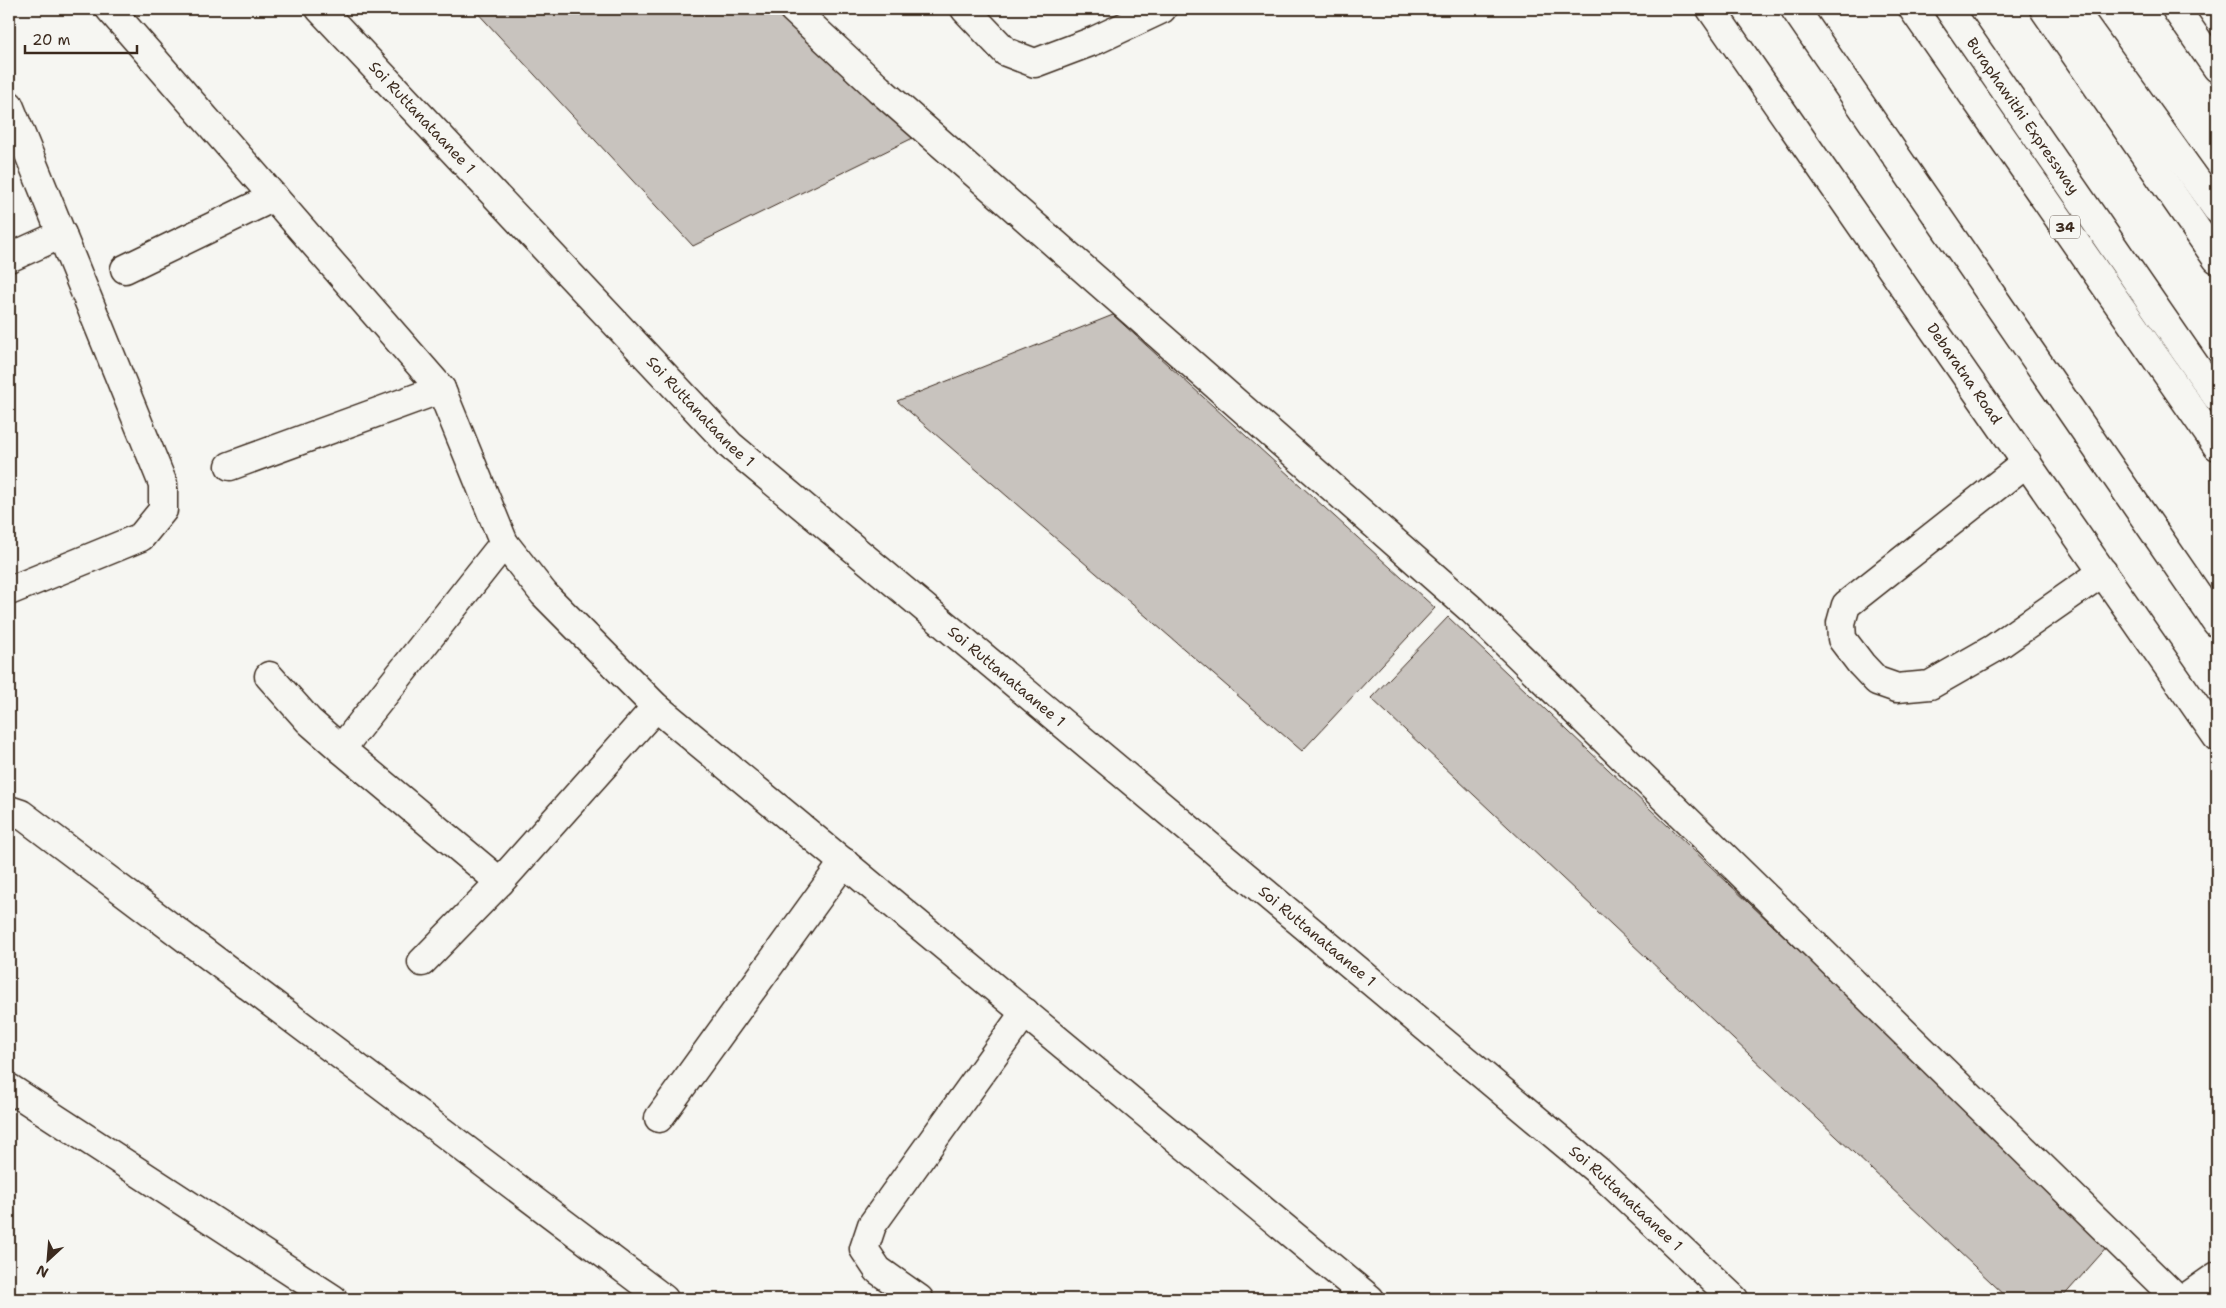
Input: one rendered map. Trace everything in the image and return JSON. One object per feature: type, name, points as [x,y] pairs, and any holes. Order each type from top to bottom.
[{"type":"main road","points":[[110,9],[441,389],[504,542],[544,594],[656,707],[1370,1299]]},
{"type":"main road","name":"Soi Ruttanataanee 1","points":[[320,9],[731,446],[1599,1172],[1734,1299]]},
{"type":"main road","points":[[793,9],[879,89],[1472,610],[2177,1299]]},
{"type":"main road","points":[[964,9],[1006,52],[1035,63],[1096,40],[1162,9]]},
{"type":"main road","name":"Debaratna Road","points":[[1711,9],[2217,737]]},
{"type":"main road","points":[[1794,9],[2217,623]]},
{"type":"main road","name":"34","points":[[1913,9],[2217,446]]},
{"type":"main road","name":"Buraphawithi Expressway","points":[[1949,9],[2217,397]]},
{"type":"main road","points":[[2044,9],[2217,259]]},
{"type":"main road","points":[[2074,9],[2217,210]]},
{"type":"main road","points":[[2176,9],[2217,68]]},
{"type":"main road","points":[[9,105],[164,484],[163,510],[141,537],[9,591]]},
{"type":"main road","points":[[125,269],[274,197]]},
{"type":"main road","points":[[9,258],[62,234]]},
{"type":"main road","points":[[230,466],[441,389]]},
{"type":"main road","points":[[2027,462],[1846,605],[1841,623],[1842,639],[1877,681],[1896,688],[1930,685],[1993,650],[2102,572]]},
{"type":"main road","points":[[340,749],[504,542]]},
{"type":"main road","points":[[269,676],[309,721],[340,749],[500,882]]},
{"type":"main road","points":[[422,962],[500,882],[656,707]]},
{"type":"main road","points":[[9,810],[21,814],[664,1299]]},
{"type":"main road","points":[[659,1118],[844,862]]},
{"type":"main road","points":[[919,1299],[878,1270],[864,1249],[872,1224],[1025,1012]]},
{"type":"main road","points":[[9,1088],[333,1299]]},
{"type":"main road","points":[[2184,1299],[2217,1276]]},
{"type":"building","points":[[474,9],[780,9],[917,136],[693,246]]},
{"type":"building","points":[[1113,315],[1435,608],[1302,751],[897,401]]},
{"type":"building","points":[[1448,617],[2109,1245],[2061,1299],[2009,1299],[1371,698]]}]
